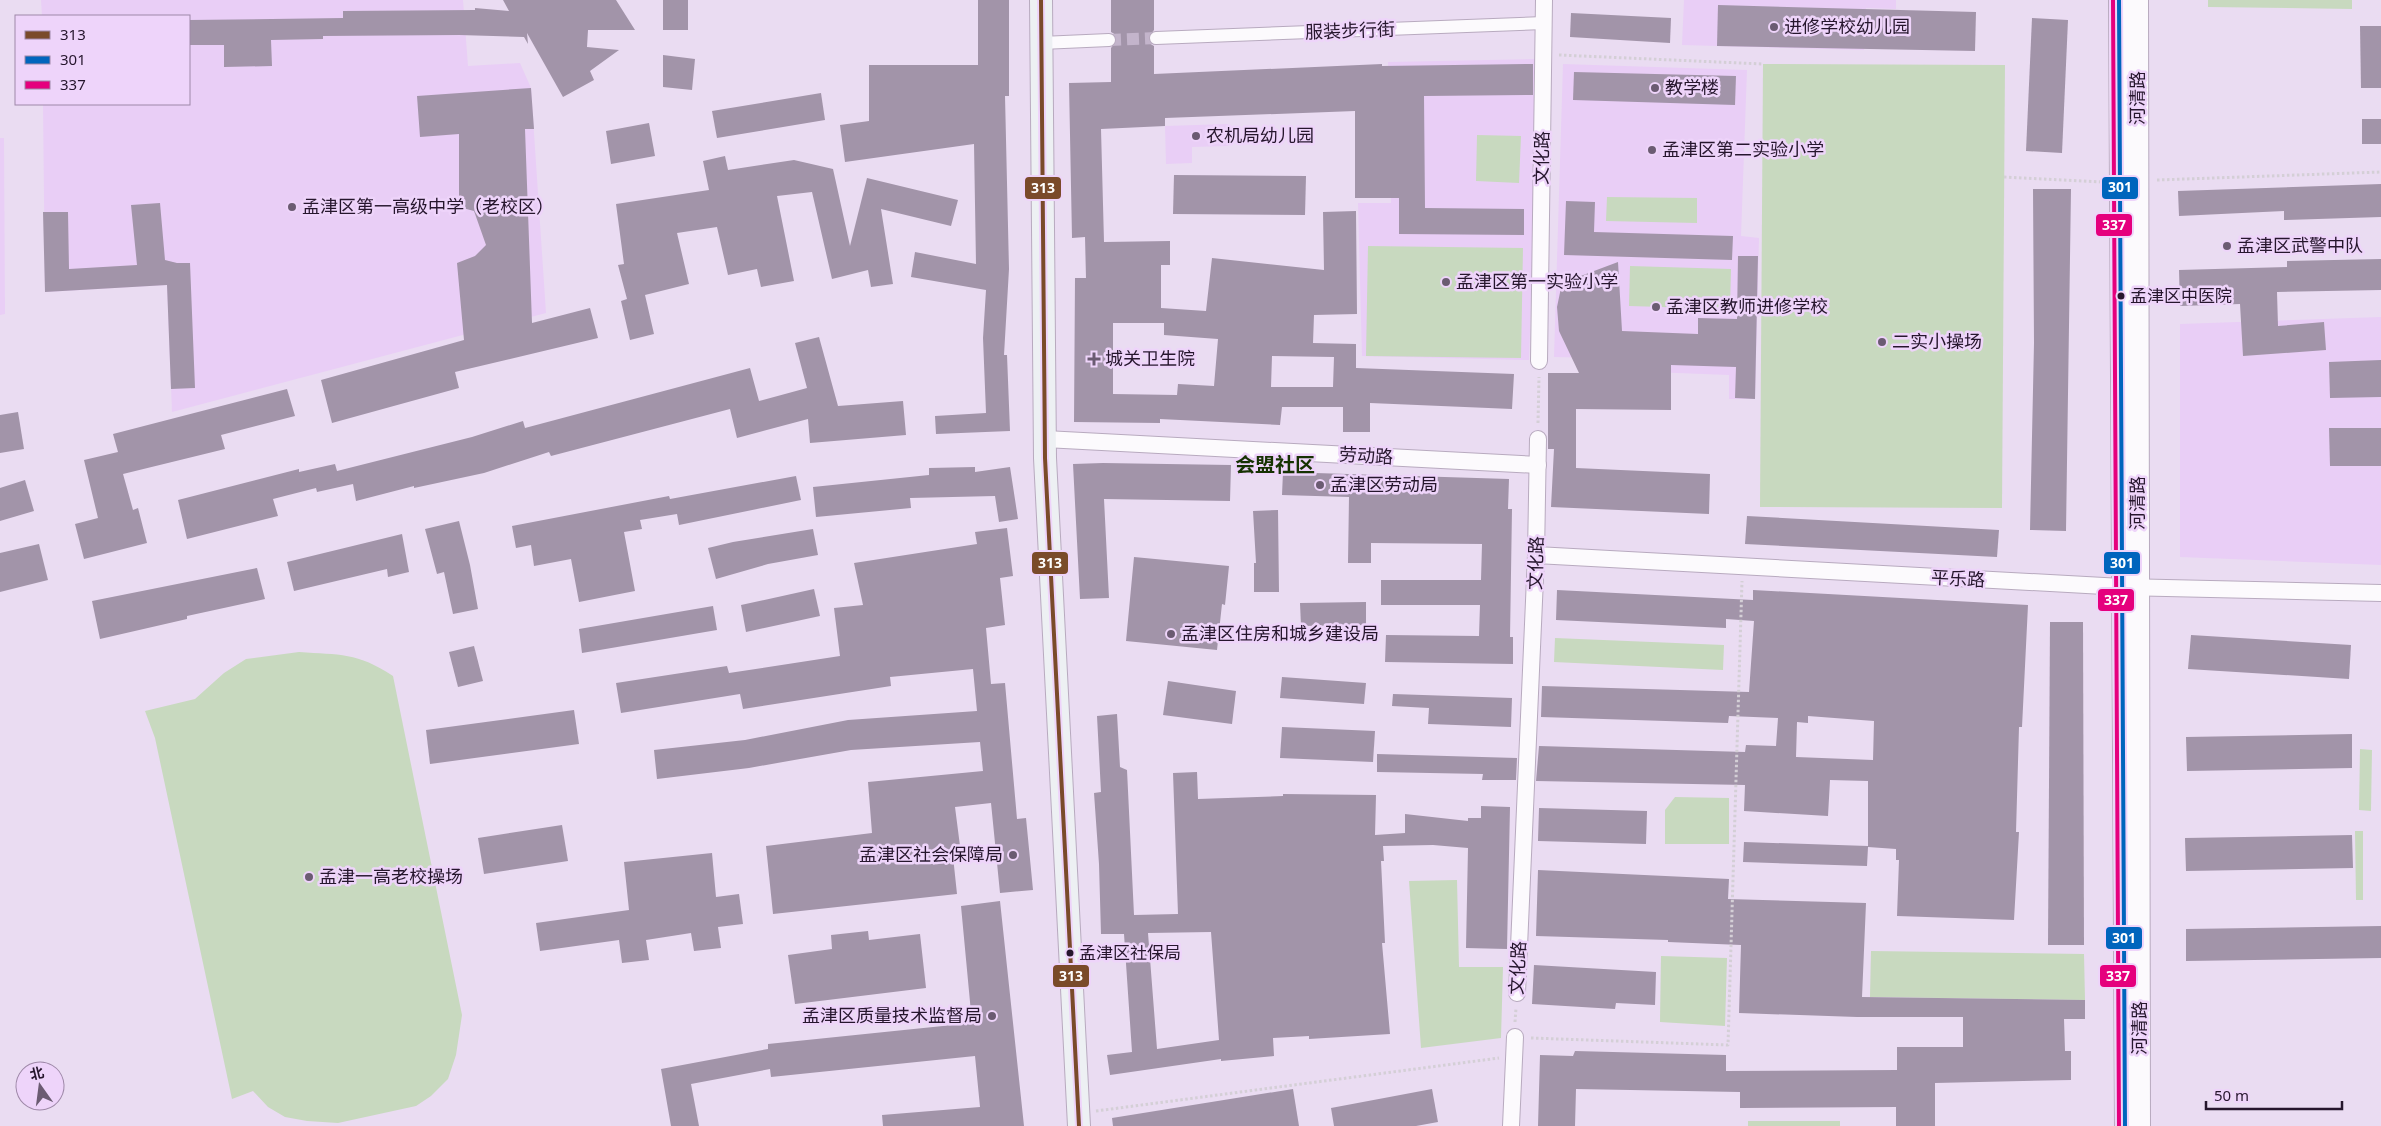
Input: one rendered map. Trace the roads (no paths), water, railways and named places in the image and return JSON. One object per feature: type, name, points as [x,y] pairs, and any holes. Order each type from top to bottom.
[{"type":"main road","points":[[1041,0],[1051,439],[1087,1121]]},
{"type":"main road","points":[[1051,439],[1054,0]]},
{"type":"street","name":"文化路","points":[[1539,361],[1544,0]]},
{"type":"street","name":"河清路","points":[[2119,0],[2129,181]]},
{"type":"street","name":"河清路","points":[[2125,1126],[2130,588],[2129,181],[2138,0]]},
{"type":"street","name":"服装步行街","points":[[1156,38],[1544,23]]},
{"type":"street","points":[[1042,43],[1109,40]]},
{"type":"street","name":"劳动路","points":[[1051,439],[1538,465]]},
{"type":"street","name":"文化路","points":[[1516,993],[1536,555],[1538,439]]},
{"type":"street","name":"平乐路","points":[[1536,555],[2130,588],[2381,593]]},
{"type":"street","name":"河清路","points":[[2130,588],[2140,1126]]},
{"type":"street","points":[[1511,1126],[1514,1037]]},
{"type":"tunnel","points":[[1109,40],[1156,38]]},
{"type":"place","name":"进修学校幼儿园","points":[[1774,27]]},
{"type":"place","name":"教学楼","points":[[1655,88]]},
{"type":"place","name":"农机局幼儿园","points":[[1196,136]]},
{"type":"place","name":"孟津区第二实验小学","points":[[1652,150]]},
{"type":"place","name":"孟津区第一高级中学（老校区）","points":[[292,207]]},
{"type":"place","name":"孟津区武警中队","points":[[2227,246]]},
{"type":"place","name":"孟津区第一实验小学","points":[[1446,282]]},
{"type":"place","name":"孟津区中医院","points":[[2121,296]]},
{"type":"place","name":"孟津区教师进修学校","points":[[1656,307]]},
{"type":"place","name":"二实小操场","points":[[1882,342]]},
{"type":"place","name":"城关卫生院","points":[[1094,359]]},
{"type":"place","name":"孟津区劳动局","points":[[1320,485]]},
{"type":"place","name":"孟津区住房和城乡建设局","points":[[1171,634]]},
{"type":"place","name":"孟津区社会保障局","points":[[1013,855]]},
{"type":"place","name":"孟津一高老校操场","points":[[309,877]]},
{"type":"place","name":"孟津区社保局","points":[[1070,953]]},
{"type":"place","name":"孟津区质量技术监督局","points":[[992,1016]]},
{"type":"district","name":"会盟社区","points":[[1275,465]]}]
